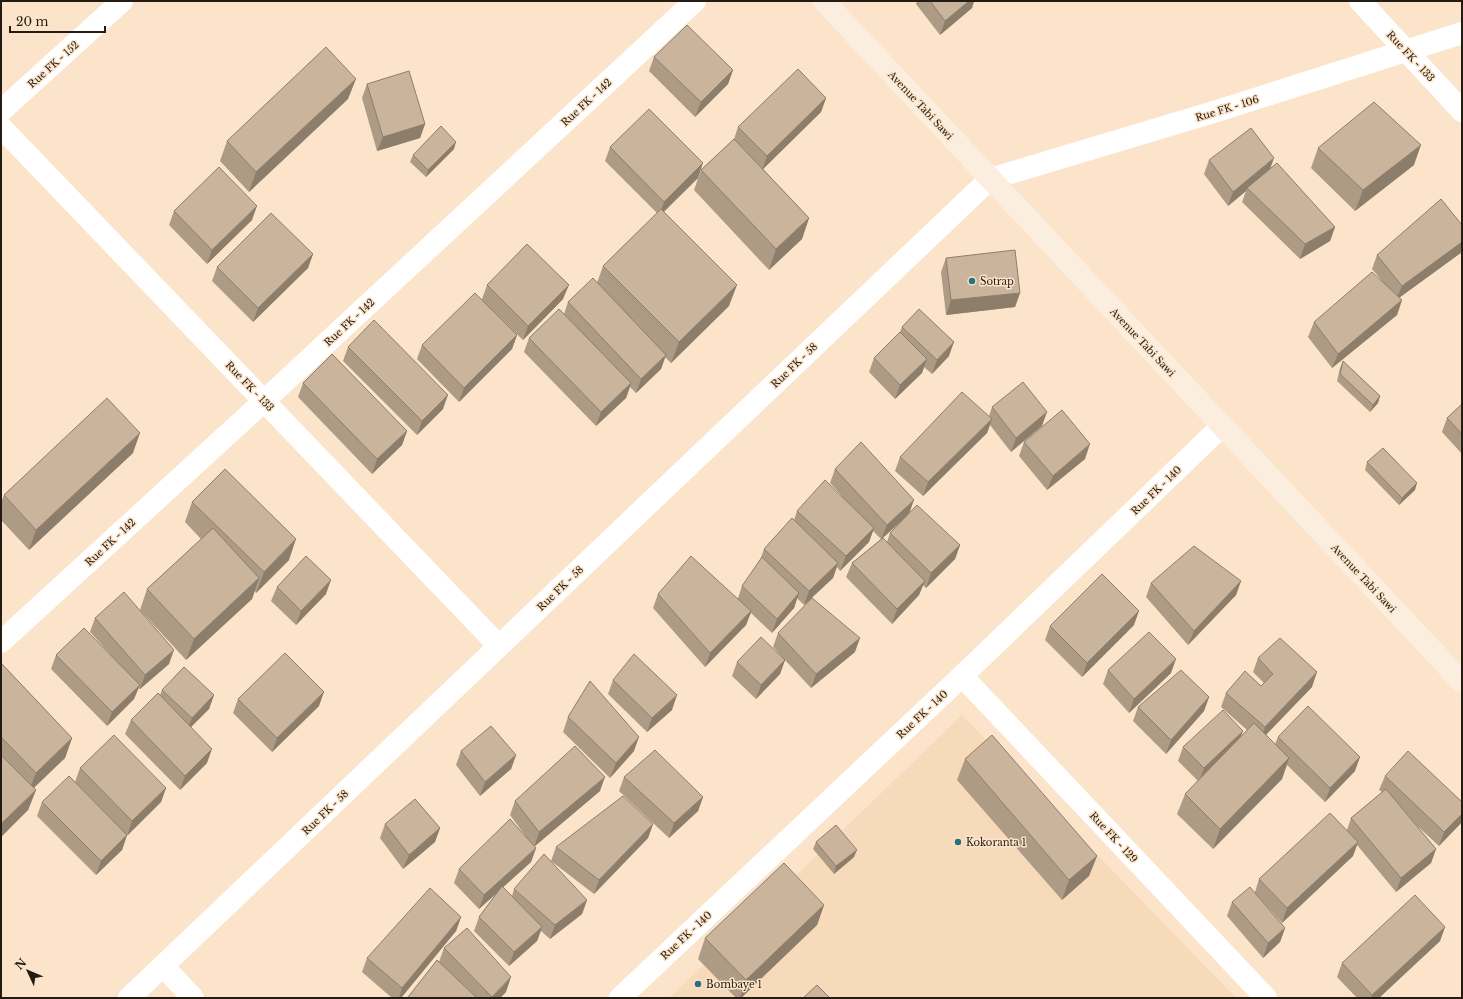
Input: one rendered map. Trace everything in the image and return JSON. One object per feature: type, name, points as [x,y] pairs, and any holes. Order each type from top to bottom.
[{"type":"street","name":"Rue FK - 152","points":[[1,111],[122,1]]},
{"type":"street","name":"Rue FK - 142","points":[[1,642],[264,401],[695,1]]},
{"type":"street","name":"Avenue Tabi Sawi","points":[[824,1],[1462,682]]},
{"type":"street","name":"Rue FK - 133","points":[[1360,1],[1462,111]]},
{"type":"street","name":"Rue FK - 106","points":[[990,179],[1217,111],[1462,33]]},
{"type":"street","name":"Rue FK - 133","points":[[1,127],[499,646]]},
{"type":"street","name":"Rue FK - 58","points":[[129,998],[990,179]]},
{"type":"street","name":"Rue FK - 140","points":[[620,998],[962,676],[1222,426]]},
{"type":"street","name":"Rue FK - 129","points":[[962,676],[1266,998]]},
{"type":"street","points":[[163,966],[193,998]]},
{"type":"shaded area","name":"Kokoranta 1","points":[[962,715],[1236,998],[669,998]]},
{"type":"building","points":[[930,1],[969,1],[945,21]]},
{"type":"building","points":[[687,25],[733,70],[701,102],[654,57]]},
{"type":"building","points":[[326,47],[356,79],[256,172],[227,141]]},
{"type":"building","points":[[798,69],[826,98],[767,156],[738,127]]},
{"type":"building","points":[[409,71],[425,124],[383,137],[367,84]]},
{"type":"building","points":[[1374,102],[1421,145],[1363,190],[1318,148]]},
{"type":"building","points":[[649,109],[703,163],[664,202],[610,147]]},
{"type":"building","points":[[441,126],[456,142],[428,170],[413,155]]},
{"type":"building","points":[[1251,128],[1274,158],[1233,192],[1209,160]]},
{"type":"building","points":[[734,139],[809,218],[776,249],[701,170]]},
{"type":"building","points":[[1277,163],[1335,227],[1305,244],[1247,188]]},
{"type":"building","points":[[219,167],[257,206],[212,250],[174,211]]},
{"type":"building","points":[[1441,199],[1462,225],[1462,242],[1402,286],[1377,255]]},
{"type":"building","points":[[661,209],[737,285],[679,342],[603,266]]},
{"type":"building","points":[[271,213],[313,254],[258,308],[217,267]]},
{"type":"building","points":[[527,244],[569,285],[528,326],[487,285]]},
{"type":"building","points":[[1015,250],[1020,293],[951,300],[946,258]]},
{"type":"building","points":[[1372,272],[1402,300],[1338,354],[1314,322]]},
{"type":"building","points":[[593,278],[666,355],[641,379],[568,302]]},
{"type":"building","points":[[475,293],[517,335],[464,388],[422,345]]},
{"type":"building","points":[[559,309],[631,383],[601,412],[529,338]]},
{"type":"building","points":[[919,309],[954,342],[937,360],[902,327]]},
{"type":"building","points":[[374,320],[448,395],[422,421],[348,347]]},
{"type":"building","points":[[900,332],[927,359],[900,385],[874,358]]},
{"type":"building","points":[[332,354],[407,431],[377,459],[303,383]]},
{"type":"building","points":[[1343,361],[1380,396],[1373,405],[1340,374]]},
{"type":"building","points":[[1023,382],[1047,412],[1016,438],[992,407]]},
{"type":"building","points":[[962,392],[992,419],[928,482],[900,457]]},
{"type":"building","points":[[107,398],[140,433],[36,530],[4,495]]},
{"type":"building","points":[[1462,404],[1462,434],[1447,418]]},
{"type":"building","points":[[1062,410],[1090,444],[1053,476],[1024,442]]},
{"type":"building","points":[[861,442],[914,500],[887,525],[835,469]]},
{"type":"building","points":[[1383,448],[1417,483],[1402,498],[1367,462]]},
{"type":"building","points":[[225,469],[296,539],[264,572],[192,502]]},
{"type":"building","points":[[825,480],[874,528],[846,556],[797,511]]},
{"type":"building","points":[[917,505],[960,545],[931,573],[890,533]]},
{"type":"building","points":[[792,518],[838,563],[809,591],[764,549]]},
{"type":"building","points":[[213,528],[259,578],[194,639],[147,589]]},
{"type":"building","points":[[883,538],[925,581],[897,609],[852,563]]},
{"type":"building","points":[[1194,546],[1241,581],[1194,631],[1151,583]]},
{"type":"building","points":[[306,556],[331,580],[301,611],[277,587]]},
{"type":"building","points":[[691,556],[751,611],[710,653],[658,594]]},
{"type":"building","points":[[762,557],[799,593],[777,619],[742,586]]},
{"type":"building","points":[[1102,574],[1139,611],[1087,663],[1050,626]]},
{"type":"building","points":[[124,592],[174,650],[145,675],[95,618]]},
{"type":"building","points":[[812,598],[860,638],[816,674],[778,633]]},
{"type":"building","points":[[84,628],[140,685],[112,712],[56,655]]},
{"type":"building","points":[[1149,632],[1176,659],[1134,699],[1108,670]]},
{"type":"building","points":[[761,637],[785,660],[761,685],[737,662]]},
{"type":"building","points":[[1280,638],[1317,672],[1265,727],[1226,693],[1245,671],[1261,686],[1273,674],[1258,658]]},
{"type":"building","points":[[285,653],[324,692],[277,738],[238,699]]},
{"type":"building","points":[[634,654],[677,695],[652,718],[613,680]]},
{"type":"building","points":[[1,663],[72,738],[36,773],[1,737]]},
{"type":"building","points":[[184,667],[214,695],[192,718],[162,690]]},
{"type":"building","points":[[1181,670],[1209,697],[1171,740],[1138,707]]},
{"type":"building","points":[[590,681],[639,737],[616,763],[568,717]]},
{"type":"building","points":[[158,693],[212,749],[185,776],[131,720]]},
{"type":"building","points":[[1308,706],[1360,757],[1330,788],[1278,737]]},
{"type":"building","points":[[1223,710],[1243,731],[1204,768],[1183,747]]},
{"type":"building","points":[[1254,723],[1289,758],[1220,829],[1185,794]]},
{"type":"building","points":[[491,726],[516,755],[485,782],[461,751]]},
{"type":"building","points":[[114,735],[166,788],[132,821],[80,768]]},
{"type":"building","points":[[992,735],[1097,856],[1069,880],[965,759]]},
{"type":"building","points":[[575,746],[605,777],[539,832],[515,801]]},
{"type":"building","points":[[655,750],[703,797],[674,823],[624,777]]},
{"type":"building","points":[[1408,751],[1462,802],[1462,814],[1444,832],[1385,776]]},
{"type":"building","points":[[1,755],[36,790],[1,824]]},
{"type":"building","points":[[69,776],[127,835],[101,861],[42,802]]},
{"type":"building","points":[[1386,789],[1436,849],[1401,878],[1351,818]]},
{"type":"building","points":[[623,796],[653,824],[599,880],[556,847]]},
{"type":"building","points":[[415,799],[440,828],[409,855],[385,824]]},
{"type":"building","points":[[1330,813],[1358,842],[1287,908],[1259,879]]},
{"type":"building","points":[[510,819],[536,848],[484,895],[459,869]]},
{"type":"building","points":[[836,825],[857,850],[836,866],[816,842]]},
{"type":"building","points":[[544,854],[587,900],[555,925],[514,889]]},
{"type":"building","points":[[784,863],[824,905],[746,980],[705,938]]},
{"type":"building","points":[[502,886],[542,927],[514,952],[479,917]]},
{"type":"building","points":[[1250,887],[1285,928],[1268,943],[1232,902]]},
{"type":"building","points":[[430,888],[461,917],[402,988],[367,958]]},
{"type":"building","points":[[1415,895],[1445,927],[1372,995],[1342,963]]},
{"type":"building","points":[[467,928],[511,977],[492,997],[444,948]]},
{"type":"building","points":[[437,960],[477,998],[409,998],[408,997]]},
{"type":"building","points":[[817,985],[830,998],[803,998]]},
{"type":"place","name":"Sotrap","points":[[972,281]]},
{"type":"place","name":"Kokoranta 1","points":[[958,842]]},
{"type":"place","name":"Bombaye 1","points":[[698,984]]}]
